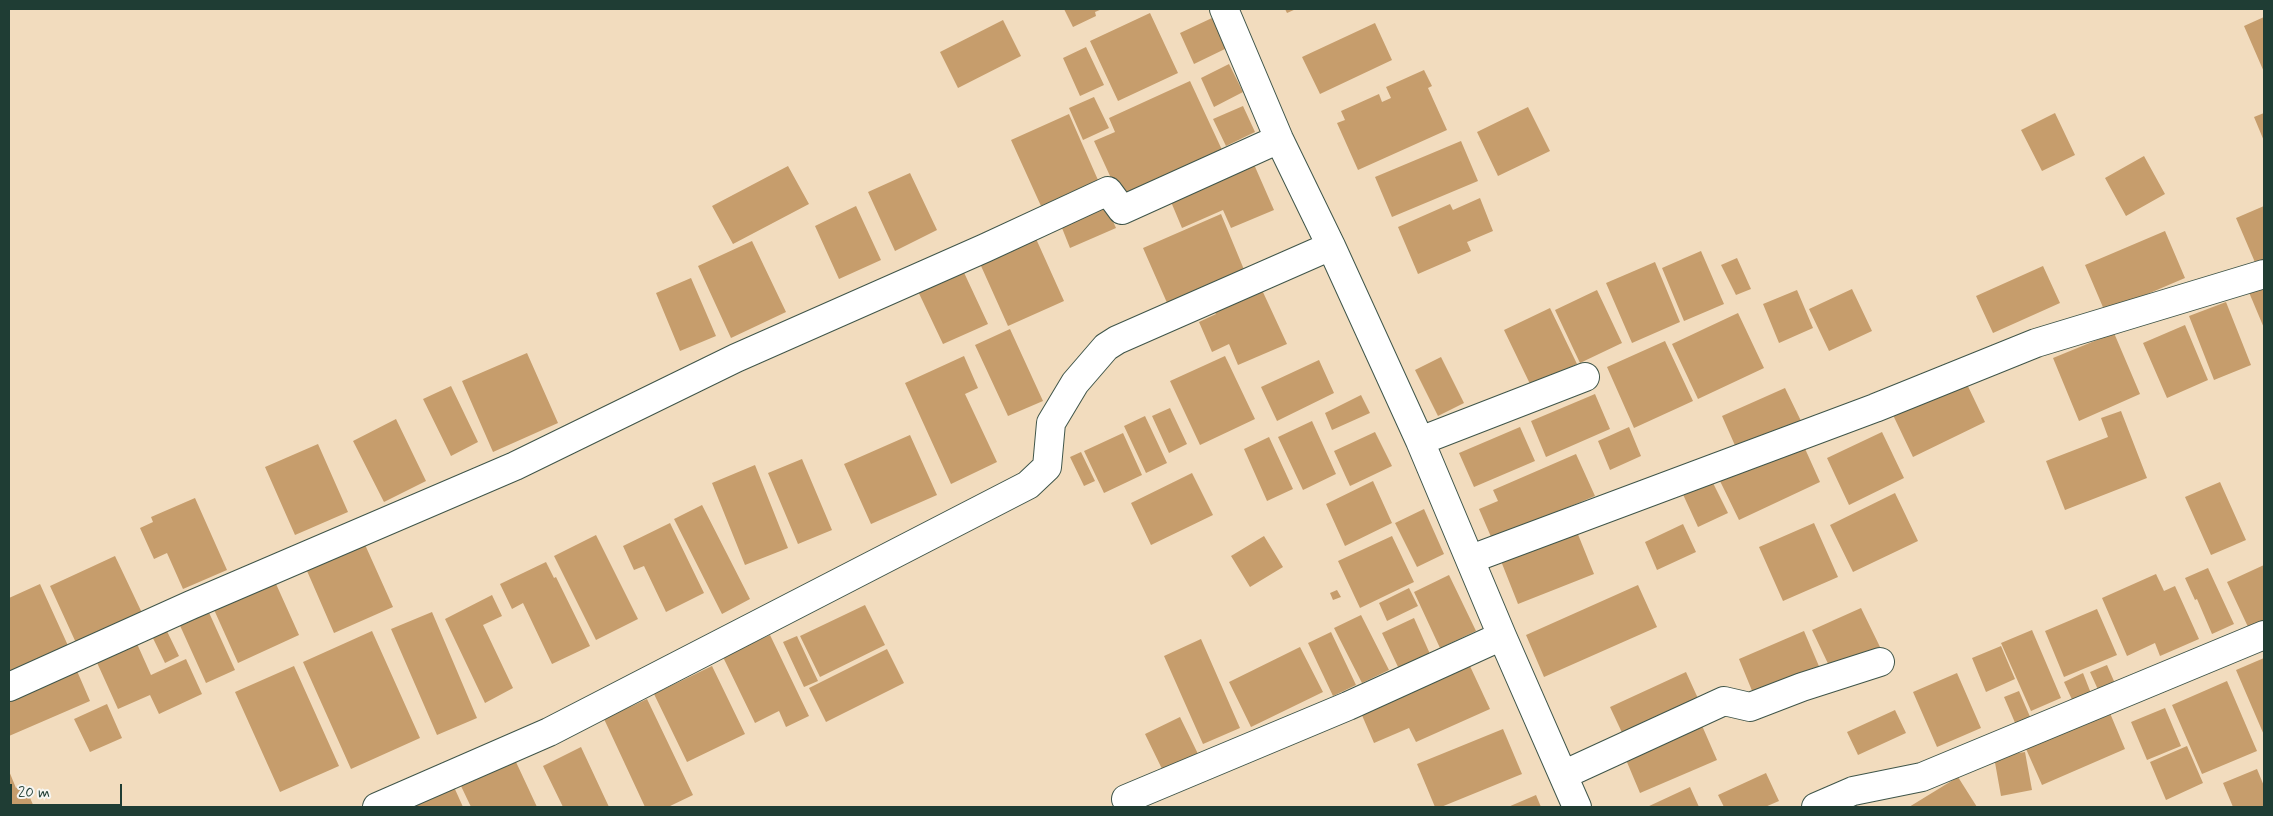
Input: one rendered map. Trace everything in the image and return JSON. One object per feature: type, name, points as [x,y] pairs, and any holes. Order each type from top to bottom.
[{"type":"street","points":[[1224,9],[1279,139],[1331,246],[1420,441],[1502,636],[1578,807]]},
{"type":"street","points":[[9,687],[191,605],[515,466],[736,358],[985,248],[1108,191],[1122,210],[1279,139]]},
{"type":"street","points":[[377,807],[549,732],[1028,486],[1047,467],[1051,423],[1075,383],[1106,347],[1117,340],[1331,246]]},
{"type":"street","points":[[1471,559],[1875,408],[2036,343],[2264,274]]},
{"type":"street","points":[[1420,441],[1585,377]]},
{"type":"street","points":[[1816,807],[1852,792],[1922,777],[2264,635]]},
{"type":"street","points":[[1126,799],[1348,706],[1502,636]]},
{"type":"street","points":[[1563,775],[1724,700],[1750,707],[1802,687],[1880,662]]},
{"type":"building","points":[[1064,9],[1102,9],[1095,12],[1096,16],[1073,27]]},
{"type":"building","points":[[1285,9],[1296,9],[1287,13]]},
{"type":"building","points":[[1150,13],[1178,73],[1118,101],[1090,41]]},
{"type":"building","points":[[2264,17],[2264,72],[2244,26]]},
{"type":"building","points":[[1212,18],[1227,48],[1194,64],[1180,33]]},
{"type":"building","points":[[1003,20],[1021,56],[958,88],[940,52]]},
{"type":"building","points":[[1375,23],[1392,60],[1320,94],[1302,57]]},
{"type":"building","points":[[1086,47],[1104,85],[1080,96],[1063,58]]},
{"type":"building","points":[[1229,64],[1243,92],[1214,107],[1201,78]]},
{"type":"building","points":[[1424,70],[1432,86],[1428,88],[1447,130],[1358,170],[1337,123],[1345,120],[1341,111],[1379,94],[1382,102],[1391,98],[1386,87]]},
{"type":"building","points":[[1190,81],[1223,152],[1121,200],[1094,141],[1115,132],[1109,118]]},
{"type":"building","points":[[1094,97],[1109,128],[1083,140],[1069,108]]},
{"type":"building","points":[[1243,106],[1255,132],[1226,146],[1213,119]]},
{"type":"building","points":[[1528,107],[1550,151],[1498,176],[1477,132]]},
{"type":"building","points":[[2055,113],[2075,155],[2042,171],[2021,130]]},
{"type":"building","points":[[2264,113],[2264,141],[2254,117]]},
{"type":"building","points":[[1069,114],[1098,180],[1041,206],[1011,140]]},
{"type":"building","points":[[1461,141],[1478,181],[1392,217],[1375,177]]},
{"type":"building","points":[[1249,153],[1274,210],[1231,228],[1223,210],[1182,228],[1166,190]]},
{"type":"building","points":[[2144,156],[2165,194],[2126,216],[2105,178]]},
{"type":"building","points":[[788,166],[809,204],[733,244],[712,206]]},
{"type":"building","points":[[910,173],[937,230],[895,251],[868,192]]},
{"type":"building","points":[[1480,198],[1493,231],[1467,242],[1471,251],[1418,274],[1398,227],[1450,204],[1453,210]]},
{"type":"building","points":[[1103,199],[1116,228],[1070,248],[1058,218]]},
{"type":"building","points":[[856,206],[881,260],[839,279],[815,226]]},
{"type":"building","points":[[2264,206],[2264,264],[2257,267],[2236,218]]},
{"type":"building","points":[[1221,214],[1245,272],[1168,305],[1143,248]]},
{"type":"building","points":[[2165,231],[2185,278],[2105,312],[2085,265]]},
{"type":"building","points":[[1033,232],[1064,301],[1008,326],[977,257]]},
{"type":"building","points":[[752,241],[786,312],[731,338],[698,266]]},
{"type":"building","points":[[1701,251],[1724,304],[1684,321],[1662,268]]},
{"type":"building","points":[[1737,258],[1751,289],[1736,295],[1721,265]]},
{"type":"building","points":[[1655,262],[1680,322],[1632,343],[1606,283]]},
{"type":"building","points":[[960,264],[988,324],[943,344],[915,285]]},
{"type":"building","points":[[2043,266],[2060,303],[1993,333],[1976,296]]},
{"type":"building","points":[[691,278],[716,336],[680,351],[656,293]]},
{"type":"building","points":[[2264,282],[2264,328],[2248,290]]},
{"type":"building","points":[[1852,289],[1872,331],[1829,351],[1809,309]]},
{"type":"building","points":[[1262,290],[1287,344],[1238,365],[1229,344],[1212,352],[1199,322],[1216,314],[1214,311]]},
{"type":"building","points":[[1597,290],[1622,343],[1580,363],[1555,310]]},
{"type":"building","points":[[1797,290],[1813,328],[1779,343],[1763,304]]},
{"type":"building","points":[[2226,302],[2251,365],[2214,380],[2189,316]]},
{"type":"building","points":[[1550,308],[1577,364],[1531,386],[1504,330]]},
{"type":"building","points":[[1738,313],[1764,368],[1698,399],[1672,344]]},
{"type":"building","points":[[2185,325],[2208,380],[2167,398],[2143,343]]},
{"type":"building","points":[[1010,329],[1043,401],[1008,416],[975,345]]},
{"type":"building","points":[[2114,333],[2140,394],[2079,421],[2053,358]]},
{"type":"building","points":[[1665,341],[1693,401],[1634,428],[1607,367]]},
{"type":"building","points":[[527,353],[558,423],[493,452],[462,381]]},
{"type":"building","points":[[964,356],[978,388],[965,394],[997,462],[951,484],[905,383]]},
{"type":"building","points":[[1225,356],[1255,419],[1200,445],[1170,381]]},
{"type":"building","points":[[1441,357],[1464,403],[1438,416],[1415,370]]},
{"type":"building","points":[[1319,360],[1334,393],[1277,421],[1261,387]]},
{"type":"building","points":[[1965,380],[1985,422],[1913,457],[1893,415]]},
{"type":"building","points":[[451,386],[478,442],[451,456],[423,399]]},
{"type":"building","points":[[1785,388],[1801,421],[1737,450],[1722,416]]},
{"type":"building","points":[[1595,394],[1610,429],[1546,457],[1531,421]]},
{"type":"building","points":[[1361,395],[1370,413],[1332,430],[1325,413]]},
{"type":"building","points":[[1170,408],[1187,444],[1169,453],[1152,416]]},
{"type":"building","points":[[2121,411],[2147,478],[2065,510],[2046,461],[2108,437],[2101,418]]},
{"type":"building","points":[[1145,416],[1167,463],[1146,473],[1124,426]]},
{"type":"building","points":[[396,419],[426,481],[384,502],[353,441]]},
{"type":"building","points":[[1312,421],[1336,474],[1303,490],[1278,437]]},
{"type":"building","points":[[1520,427],[1535,461],[1474,487],[1459,453]]},
{"type":"building","points":[[1629,427],[1641,456],[1610,470],[1598,441]]},
{"type":"building","points":[[1375,432],[1392,466],[1350,486],[1334,451]]},
{"type":"building","points":[[1882,432],[1904,478],[1849,505],[1827,458]]},
{"type":"building","points":[[1123,433],[1142,475],[1104,493],[1084,451]]},
{"type":"building","points":[[910,435],[937,495],[871,524],[844,464]]},
{"type":"building","points":[[1269,437],[1293,489],[1267,501],[1244,449]]},
{"type":"building","points":[[1802,442],[1820,482],[1739,520],[1720,481]]},
{"type":"building","points":[[318,444],[348,512],[295,535],[265,467]]},
{"type":"building","points":[[1081,452],[1095,481],[1084,486],[1070,457]]},
{"type":"building","points":[[1576,454],[1595,496],[1492,539],[1479,509],[1498,501],[1493,490]]},
{"type":"building","points":[[802,459],[832,530],[798,544],[768,473]]},
{"type":"building","points":[[755,465],[788,548],[745,565],[712,483]]},
{"type":"building","points":[[1192,473],[1213,515],[1151,545],[1131,503]]},
{"type":"building","points":[[1709,475],[1728,513],[1698,527],[1680,488]]},
{"type":"building","points":[[1373,481],[1392,523],[1345,546],[1326,504]]},
{"type":"building","points":[[2220,482],[2246,540],[2211,555],[2185,497]]},
{"type":"building","points":[[1895,493],[1918,541],[1853,572],[1830,525]]},
{"type":"building","points":[[195,498],[227,570],[183,589],[167,553],[154,559],[140,528],[153,522],[151,517]]},
{"type":"building","points":[[702,505],[750,599],[722,614],[674,519]]},
{"type":"building","points":[[1424,509],[1444,554],[1417,567],[1395,523]]},
{"type":"building","points":[[670,523],[704,593],[666,612],[644,566],[634,570],[623,546]]},
{"type":"building","points":[[1814,523],[1838,577],[1783,601],[1759,547]]},
{"type":"building","points":[[1683,524],[1696,552],[1657,570],[1645,542]]},
{"type":"building","points":[[1575,527],[1594,574],[1518,604],[1499,556]]},
{"type":"building","points":[[596,535],[638,619],[596,640],[554,556]]},
{"type":"building","points":[[1264,536],[1283,567],[1250,587],[1231,556]]},
{"type":"building","points":[[1392,536],[1414,582],[1360,608],[1338,561]]},
{"type":"building","points":[[362,538],[393,607],[334,633],[304,564]]},
{"type":"building","points":[[115,556],[143,615],[77,645],[50,586]]},
{"type":"building","points":[[546,562],[554,578],[556,577],[590,646],[552,664],[523,603],[512,609],[500,584]]},
{"type":"building","points":[[2264,565],[2264,622],[2249,629],[2227,582]]},
{"type":"building","points":[[2208,568],[2234,624],[2212,634],[2197,599],[2195,600],[2185,578]]},
{"type":"building","points":[[2156,574],[2164,591],[2175,586],[2199,639],[2160,656],[2155,643],[2127,656],[2102,598]]},
{"type":"building","points":[[272,575],[299,635],[238,663],[211,603]]},
{"type":"building","points":[[1449,575],[1476,631],[1440,648],[1414,592]]},
{"type":"building","points":[[40,584],[70,650],[9,677],[9,598]]},
{"type":"building","points":[[1638,585],[1657,627],[1544,677],[1526,635]]},
{"type":"building","points":[[1409,588],[1418,606],[1387,621],[1379,603]]},
{"type":"building","points":[[1337,590],[1341,597],[1333,600],[1330,593]]},
{"type":"building","points":[[492,595],[502,616],[483,625],[513,688],[485,703],[445,619]]},
{"type":"building","points":[[865,605],[885,645],[820,677],[800,636]]},
{"type":"building","points":[[206,606],[235,670],[206,683],[177,619]]},
{"type":"building","points":[[1861,608],[1881,649],[1832,672],[1812,630]]},
{"type":"building","points":[[2097,609],[2117,655],[2064,677],[2045,631]]},
{"type":"building","points":[[432,612],[477,718],[437,735],[391,629]]},
{"type":"building","points":[[1361,615],[1389,670],[1362,683],[1334,628]]},
{"type":"building","points":[[1414,618],[1430,654],[1399,669],[1382,633]]},
{"type":"building","points":[[164,625],[179,656],[165,663],[150,632]]},
{"type":"building","points":[[2032,630],[2061,698],[2031,711],[2001,643]]},
{"type":"building","points":[[372,631],[420,738],[351,769],[303,662]]},
{"type":"building","points":[[1804,631],[1821,671],[1755,698],[1739,659]]},
{"type":"building","points":[[1331,632],[1356,685],[1333,696],[1308,643]]},
{"type":"building","points":[[770,635],[809,716],[786,727],[779,711],[755,723],[723,657]]},
{"type":"building","points":[[797,636],[818,681],[804,687],[783,642]]},
{"type":"building","points":[[134,637],[151,675],[186,659],[202,694],[159,714],[150,695],[118,709],[94,656]]},
{"type":"building","points":[[1201,639],[1240,728],[1203,744],[1164,656]]},
{"type":"building","points":[[2001,646],[2015,679],[1986,692],[1972,658]]},
{"type":"building","points":[[1300,647],[1323,692],[1251,727],[1229,682]]},
{"type":"building","points":[[887,649],[904,683],[826,722],[809,688]]},
{"type":"building","points":[[2264,658],[2264,735],[2236,670]]},
{"type":"building","points":[[74,664],[90,701],[9,736],[9,692]]},
{"type":"building","points":[[1469,664],[1490,709],[1416,742],[1409,728],[1374,743],[1361,713]]},
{"type":"building","points":[[2107,665],[2117,688],[2100,694],[2090,672]]},
{"type":"building","points":[[294,666],[339,766],[280,792],[235,692]]},
{"type":"building","points":[[712,666],[745,734],[687,762],[654,694]]},
{"type":"building","points":[[1686,672],[1701,705],[1625,739],[1610,707]]},
{"type":"building","points":[[1957,673],[1981,728],[1937,747],[1913,692]]},
{"type":"building","points":[[2083,673],[2092,696],[2074,704],[2064,682]]},
{"type":"building","points":[[2227,681],[2257,751],[2202,774],[2172,705]]},
{"type":"building","points":[[2019,691],[2031,719],[2016,725],[2004,697]]},
{"type":"building","points":[[647,699],[693,795],[668,807],[645,807],[604,719]]},
{"type":"building","points":[[107,704],[122,738],[90,752],[74,719]]},
{"type":"building","points":[[2107,706],[2125,749],[2042,785],[2023,742]]},
{"type":"building","points":[[2165,708],[2181,746],[2147,760],[2131,722]]},
{"type":"building","points":[[1895,710],[1906,733],[1858,755],[1847,732]]},
{"type":"building","points":[[1180,717],[1199,756],[1164,773],[1145,734]]},
{"type":"building","points":[[1700,721],[1717,760],[1640,793],[1624,755]]},
{"type":"building","points":[[1503,729],[1522,774],[1441,807],[1435,807],[1417,764]]},
{"type":"building","points":[[2187,746],[2203,783],[2166,800],[2150,762]]},
{"type":"building","points":[[581,747],[609,807],[563,807],[543,766]]},
{"type":"building","points":[[2025,752],[2032,790],[2001,796],[1994,757]]},
{"type":"building","points":[[516,762],[537,807],[471,807],[461,786]]},
{"type":"building","points":[[2257,769],[2264,786],[2264,807],[2233,807],[2223,783]]},
{"type":"building","points":[[9,771],[16,788],[24,784],[34,807],[9,807]]},
{"type":"building","points":[[1766,773],[1779,801],[1765,807],[1724,807],[1718,795]]},
{"type":"building","points":[[1958,777],[1977,807],[1909,807]]},
{"type":"building","points":[[454,787],[463,807],[408,807]]},
{"type":"building","points":[[1690,787],[1699,807],[1647,807]]},
{"type":"building","points":[[1536,795],[1541,807],[1508,807]]}]
